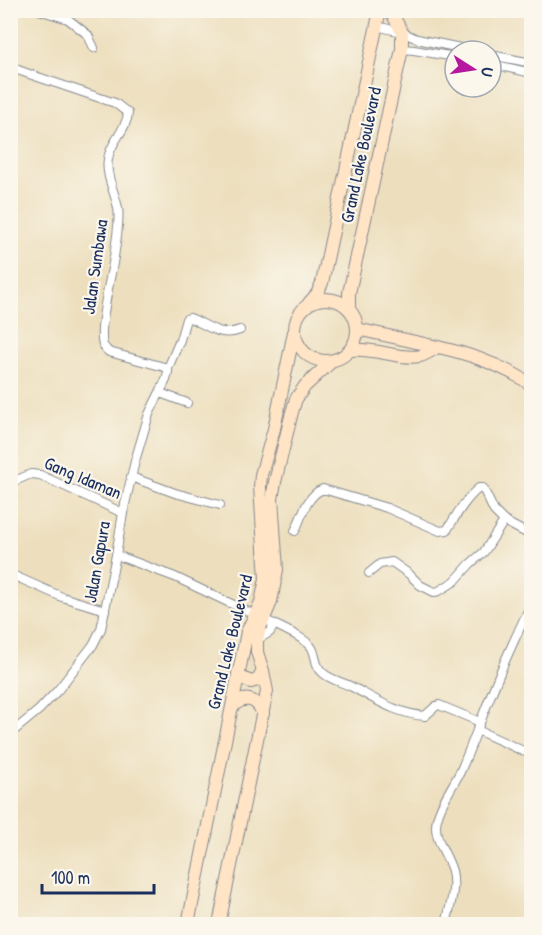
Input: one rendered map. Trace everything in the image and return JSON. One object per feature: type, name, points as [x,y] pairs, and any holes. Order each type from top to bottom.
[{"type":"street","points":[[39,10],[68,19],[88,34],[94,48]]},
{"type":"street","name":"Grand Lake Boulevard","points":[[309,303],[317,294],[322,283],[380,10]]},
{"type":"street","name":"Grand Lake Boulevard","points":[[349,309],[349,293],[402,49],[402,32],[390,10]]},
{"type":"street","points":[[376,26],[443,44]]},
{"type":"street","points":[[402,49],[443,55]]},
{"type":"street","points":[[503,57],[531,63]]},
{"type":"street","name":"Jalan Sumbawa","points":[[10,65],[29,74],[115,103],[128,113],[124,127],[110,151],[107,164],[119,211],[106,301],[103,344],[108,352],[168,368]]},
{"type":"street","points":[[503,67],[531,73]]},
{"type":"street","points":[[319,299],[340,302],[355,318],[356,340],[351,350],[343,357],[321,362],[302,352],[296,342],[295,321],[300,311],[309,303],[319,299]]},
{"type":"street","name":"Jalan Gapura","points":[[10,734],[39,710],[58,690],[93,645],[101,629],[131,477],[149,414],[166,380],[168,368],[186,320],[190,318],[222,333],[240,330]]},
{"type":"street","points":[[357,329],[477,357],[531,385]]},
{"type":"street","name":"Grand Lake Boulevard","points":[[264,620],[266,579],[261,476],[274,429],[294,332]]},
{"type":"street","points":[[351,350],[360,349],[405,357],[419,356],[438,347]]},
{"type":"street","name":"Grand Lake Boulevard","points":[[219,924],[267,691],[256,652],[260,628],[272,602],[277,570],[272,499],[275,482],[296,399],[305,386],[332,361]]},
{"type":"street","points":[[160,393],[188,403]]},
{"type":"street","name":"Gang Idaman","points":[[10,483],[31,474],[40,475],[123,513]]},
{"type":"street","points":[[131,477],[175,493],[220,505]]},
{"type":"street","points":[[295,531],[308,501],[316,491],[323,489],[387,508],[440,531],[447,530],[476,490],[483,488],[494,511],[504,521],[531,537]]},
{"type":"street","points":[[369,573],[380,564],[392,562],[420,585],[434,592],[440,591],[456,581],[484,552],[504,521]]},
{"type":"street","points":[[116,555],[175,577],[306,641],[312,647],[317,666],[331,679],[411,715],[425,716],[440,705],[531,755]]},
{"type":"street","points":[[10,574],[62,597],[105,610]]},
{"type":"street","points":[[446,924],[452,901],[453,883],[451,870],[437,836],[436,819],[459,773],[531,602]]},
{"type":"street","name":"Grand Lake Boulevard","points":[[188,924],[247,632],[264,620]]},
{"type":"street","points":[[238,673],[246,681],[251,682],[258,680],[263,671]]},
{"type":"street","points":[[232,706],[240,701],[252,701],[260,707],[263,714]]}]
